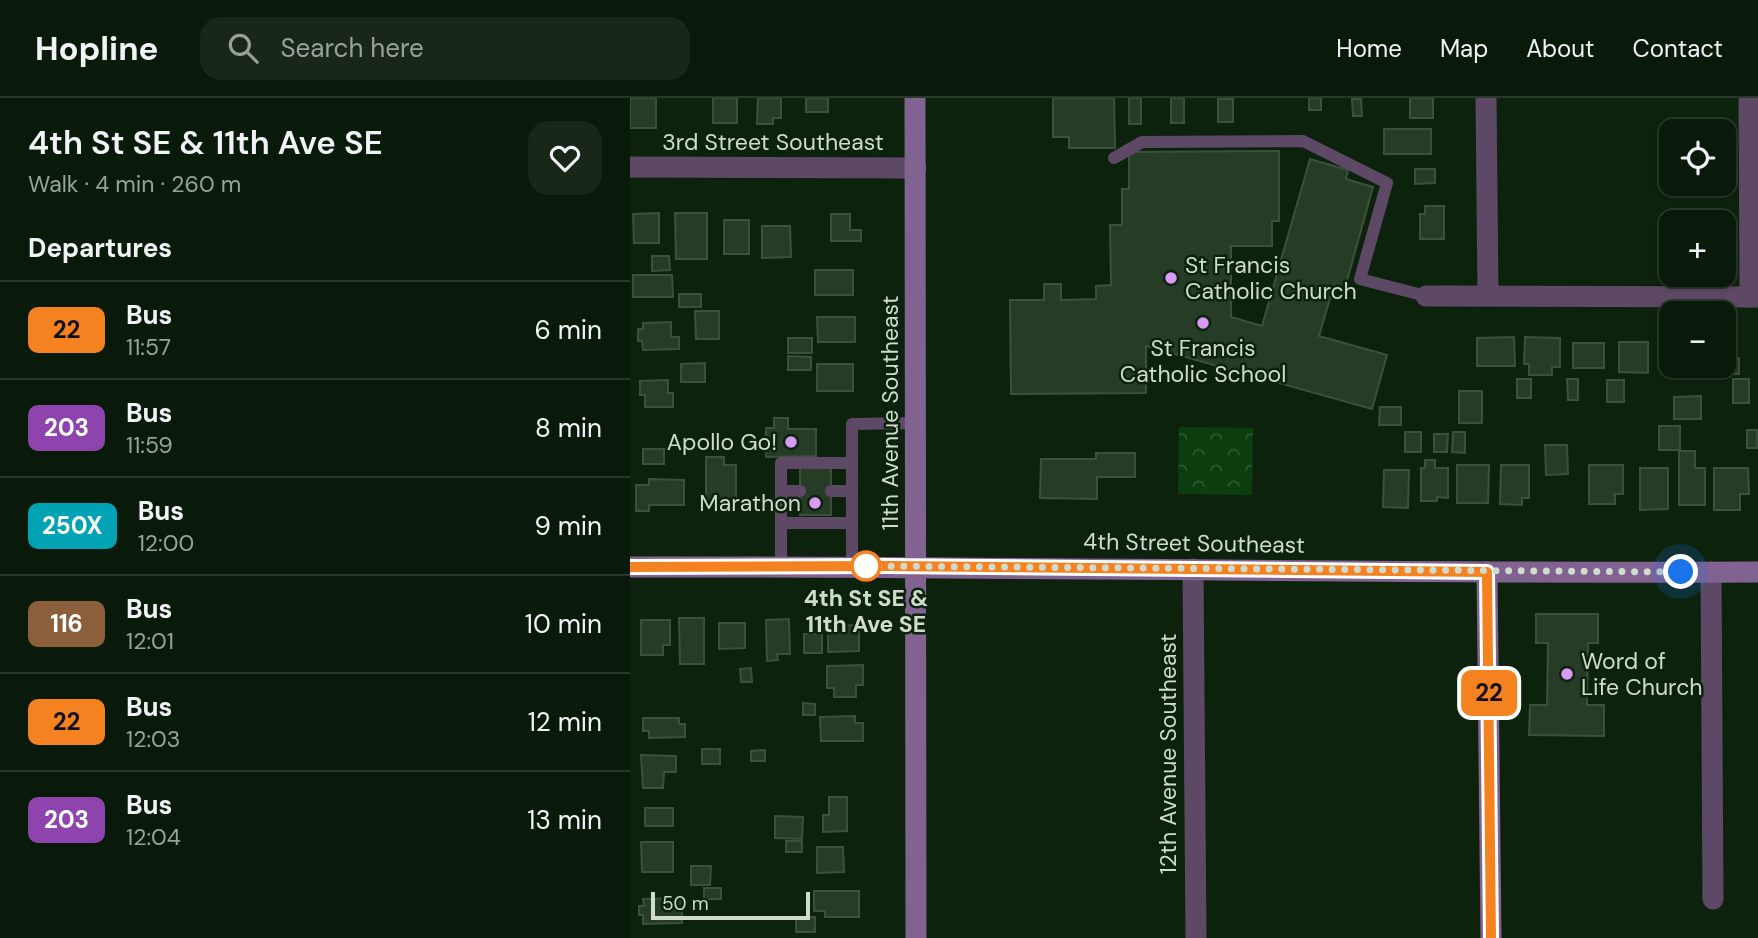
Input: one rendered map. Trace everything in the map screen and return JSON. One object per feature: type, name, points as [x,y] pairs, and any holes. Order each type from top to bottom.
[{"type":"main road","name":"11th Avenue Southeast","points":[[915,98],[916,938]]},
{"type":"main road","name":"4th Street Southeast","points":[[630,567],[917,566],[1758,572]]},
{"type":"main road","points":[[1487,572],[1491,938]]},
{"type":"street","points":[[1486,98],[1488,295]]},
{"type":"street","points":[[1426,296],[1754,297],[1749,98]]},
{"type":"street","name":"3rd Street Southeast","points":[[630,167],[916,168]]},
{"type":"street","name":"12th Avenue Southeast","points":[[1193,569],[1196,938]]},
{"type":"street","points":[[1711,572],[1713,899]]},
{"type":"lane","points":[[1114,158],[1142,142],[1303,141],[1387,183],[1360,279],[1426,296]]},
{"type":"lane","points":[[852,566],[852,424],[916,423]]},
{"type":"lane","points":[[781,566],[781,463],[852,463]]},
{"type":"lane","points":[[781,491],[800,491]]},
{"type":"lane","points":[[831,491],[852,491]]},
{"type":"lane","points":[[781,523],[852,523]]},
{"type":"green space","points":[[1179,427],[1253,428],[1252,495],[1178,494]]},
{"type":"building","points":[[630,98],[656,98],[656,128],[630,128]]},
{"type":"building","points":[[713,98],[737,98],[737,123],[713,123]]},
{"type":"building","points":[[758,98],[781,98],[781,118],[773,118],[773,124],[757,124]]},
{"type":"building","points":[[806,98],[828,98],[828,112],[806,112]]},
{"type":"building","points":[[1053,98],[1114,98],[1115,148],[1069,148],[1069,137],[1053,137]]},
{"type":"building","points":[[1129,98],[1141,98],[1141,124],[1129,124]]},
{"type":"building","points":[[1171,98],[1184,98],[1184,123],[1171,123]]},
{"type":"building","points":[[1309,98],[1321,98],[1321,110],[1309,110]]},
{"type":"building","points":[[1410,98],[1433,98],[1433,118],[1410,118]]},
{"type":"building","points":[[1218,99],[1233,99],[1233,122],[1218,122]]},
{"type":"building","points":[[1352,99],[1361,99],[1362,116],[1353,116]]},
{"type":"building","points":[[1384,129],[1431,129],[1431,154],[1384,154]]},
{"type":"building","name":"St Francis Catholic Church","points":[[1279,151],[1279,221],[1272,221],[1272,246],[1231,246],[1231,317],[1262,326],[1310,159],[1348,170],[1346,179],[1373,187],[1345,288],[1334,285],[1319,336],[1387,355],[1372,409],[1146,346],[1146,393],[1011,394],[1010,300],[1044,300],[1044,284],[1061,284],[1061,300],[1096,299],[1096,286],[1111,285],[1110,225],[1122,225],[1122,189],[1129,189],[1129,152]]},
{"type":"building","points":[[1415,169],[1435,169],[1435,183],[1415,184]]},
{"type":"building","points":[[1425,206],[1444,206],[1444,239],[1420,239],[1420,214],[1425,214]]},
{"type":"building","points":[[659,213],[659,243],[634,243],[633,214]]},
{"type":"building","points":[[675,213],[707,213],[707,259],[676,259]]},
{"type":"building","points":[[831,214],[850,214],[850,230],[861,230],[861,241],[831,241]]},
{"type":"building","points":[[724,220],[749,220],[749,254],[724,254]]},
{"type":"building","points":[[762,226],[790,226],[791,257],[762,258]]},
{"type":"building","points":[[652,256],[669,256],[670,270],[652,271]]},
{"type":"building","points":[[815,270],[853,270],[853,295],[815,295]]},
{"type":"building","points":[[633,275],[672,275],[673,297],[633,297]]},
{"type":"building","points":[[679,294],[701,294],[701,307],[679,307]]},
{"type":"building","points":[[695,311],[719,311],[719,339],[696,339]]},
{"type":"building","points":[[817,317],[855,317],[855,342],[818,342]]},
{"type":"building","points":[[671,322],[671,337],[679,337],[679,349],[643,350],[642,341],[638,341],[638,329],[643,329],[643,323]]},
{"type":"building","points":[[1514,337],[1515,366],[1477,366],[1477,338]]},
{"type":"building","points":[[1525,337],[1560,338],[1560,367],[1552,367],[1552,375],[1529,375],[1529,364],[1524,364]]},
{"type":"building","points":[[788,338],[812,338],[812,353],[788,353]]},
{"type":"building","points":[[1619,342],[1648,342],[1648,373],[1619,372]]},
{"type":"building","points":[[1573,343],[1604,343],[1604,368],[1573,368]]},
{"type":"building","points":[[788,356],[811,357],[811,370],[788,370]]},
{"type":"building","points":[[1736,358],[1739,358],[1739,374],[1736,374]]},
{"type":"building","points":[[705,363],[705,382],[681,382],[681,364]]},
{"type":"building","points":[[817,364],[853,364],[853,391],[817,391]]},
{"type":"building","points":[[1517,379],[1531,379],[1531,398],[1517,398]]},
{"type":"building","points":[[1567,379],[1578,379],[1578,400],[1568,400]]},
{"type":"building","points":[[1733,379],[1749,379],[1749,403],[1733,403]]},
{"type":"building","points":[[668,380],[668,393],[673,393],[673,407],[645,407],[645,395],[640,395],[640,381]]},
{"type":"building","points":[[1607,380],[1624,380],[1624,402],[1607,402]]},
{"type":"building","points":[[1459,391],[1482,391],[1482,423],[1459,423]]},
{"type":"building","points":[[1701,396],[1701,419],[1674,419],[1674,397]]},
{"type":"building","points":[[1380,407],[1401,407],[1401,425],[1379,425]]},
{"type":"building","name":"Apollo Go!","points":[[774,418],[788,418],[788,429],[816,429],[816,456],[766,457],[766,428],[774,428]]},
{"type":"building","points":[[1659,426],[1680,426],[1680,450],[1659,450]]},
{"type":"building","points":[[1747,430],[1757,430],[1757,448],[1747,448]]},
{"type":"building","points":[[1405,432],[1421,432],[1421,452],[1405,452]]},
{"type":"building","points":[[1453,432],[1465,432],[1465,453],[1452,452]]},
{"type":"building","points":[[1434,434],[1448,434],[1447,452],[1434,452]]},
{"type":"building","points":[[1545,445],[1567,445],[1568,474],[1546,475]]},
{"type":"building","points":[[643,449],[664,449],[664,464],[643,464]]},
{"type":"building","points":[[1679,451],[1695,451],[1695,468],[1705,468],[1705,505],[1679,505]]},
{"type":"building","points":[[1096,453],[1135,453],[1135,477],[1097,477],[1097,499],[1040,498],[1041,459],[1096,459]]},
{"type":"building","points":[[706,457],[724,457],[724,465],[736,465],[736,501],[706,501]]},
{"type":"building","points":[[1425,460],[1435,460],[1435,468],[1448,468],[1448,498],[1437,497],[1437,501],[1421,501],[1421,468],[1425,468]]},
{"type":"building","points":[[1457,465],[1489,465],[1488,503],[1457,503]]},
{"type":"building","points":[[1501,465],[1529,465],[1529,498],[1522,498],[1522,505],[1500,504]]},
{"type":"building","points":[[1589,465],[1623,465],[1623,494],[1615,494],[1615,504],[1589,504]]},
{"type":"building","name":"Marathon","points":[[800,468],[831,468],[831,515],[800,515]]},
{"type":"building","points":[[1640,468],[1668,468],[1668,509],[1640,510]]},
{"type":"building","points":[[1714,468],[1748,468],[1749,494],[1740,494],[1740,510],[1714,510]]},
{"type":"building","points":[[1384,470],[1409,470],[1408,508],[1383,507]]},
{"type":"building","points":[[649,479],[684,480],[684,505],[649,505],[649,511],[636,511],[636,485],[649,485]]},
{"type":"building","name":"Word of Life Church","points":[[1536,614],[1598,614],[1598,643],[1588,643],[1587,705],[1604,705],[1604,736],[1529,735],[1530,705],[1547,705],[1548,643],[1536,643]]},
{"type":"building","points":[[679,618],[704,618],[704,664],[680,664]]},
{"type":"building","points":[[789,619],[790,654],[777,654],[778,660],[767,661],[766,620]]},
{"type":"building","points":[[641,620],[670,620],[670,645],[663,645],[663,655],[641,655]]},
{"type":"building","points":[[719,623],[745,623],[745,648],[719,649]]},
{"type":"building","points":[[859,625],[859,651],[828,652],[828,626]]},
{"type":"building","points":[[804,634],[822,634],[822,653],[804,653]]},
{"type":"building","points":[[863,665],[863,685],[856,685],[856,697],[834,697],[834,688],[827,688],[827,666]]},
{"type":"building","points":[[751,668],[752,682],[741,682],[740,669]]},
{"type":"building","points":[[803,703],[815,704],[815,715],[803,715]]},
{"type":"building","points":[[855,716],[855,723],[863,723],[863,741],[821,741],[820,717]]},
{"type":"building","points":[[643,718],[679,718],[679,724],[685,724],[685,737],[649,738],[649,731],[643,731]]},
{"type":"building","points":[[702,749],[720,749],[720,764],[702,764]]},
{"type":"building","points":[[765,750],[765,761],[751,761],[751,751]]},
{"type":"building","points":[[641,755],[676,756],[676,772],[664,772],[663,788],[643,788]]},
{"type":"building","points":[[829,797],[847,797],[847,831],[823,832],[823,815],[829,815]]},
{"type":"building","points":[[645,808],[673,808],[673,826],[645,826]]},
{"type":"building","points":[[775,816],[803,817],[802,839],[775,838]]},
{"type":"building","points":[[786,841],[802,841],[802,852],[786,852]]},
{"type":"building","points":[[641,842],[673,842],[673,872],[642,872]]},
{"type":"building","points":[[817,847],[843,847],[844,872],[817,873]]},
{"type":"building","points":[[691,866],[711,866],[710,885],[691,885]]},
{"type":"building","points":[[704,888],[721,888],[721,899],[704,899]]},
{"type":"building","points":[[814,891],[859,891],[859,917],[825,917],[825,911],[814,911]]},
{"type":"building","points":[[682,898],[682,923],[643,924],[639,906],[644,906],[643,899]]},
{"type":"building","points":[[796,917],[815,917],[815,932],[796,932]]},
{"type":"bus line","name":"22","points":[[630,567],[886,566],[1487,572],[1491,938]]},
{"type":"place","name":"St Francis Catholic Church","points":[[1171,278]]},
{"type":"place","name":"St Francis Catholic School","points":[[1203,323]]},
{"type":"place","name":"Apollo Go!","points":[[791,442]]},
{"type":"place","name":"Marathon","points":[[815,503]]},
{"type":"place","name":"4th St SE & 11th Ave SE","points":[[866,566]]},
{"type":"place","name":"Word of Life Church","points":[[1567,674]]},
{"type":"route","points":[[866,566],[1681,572]]}]
